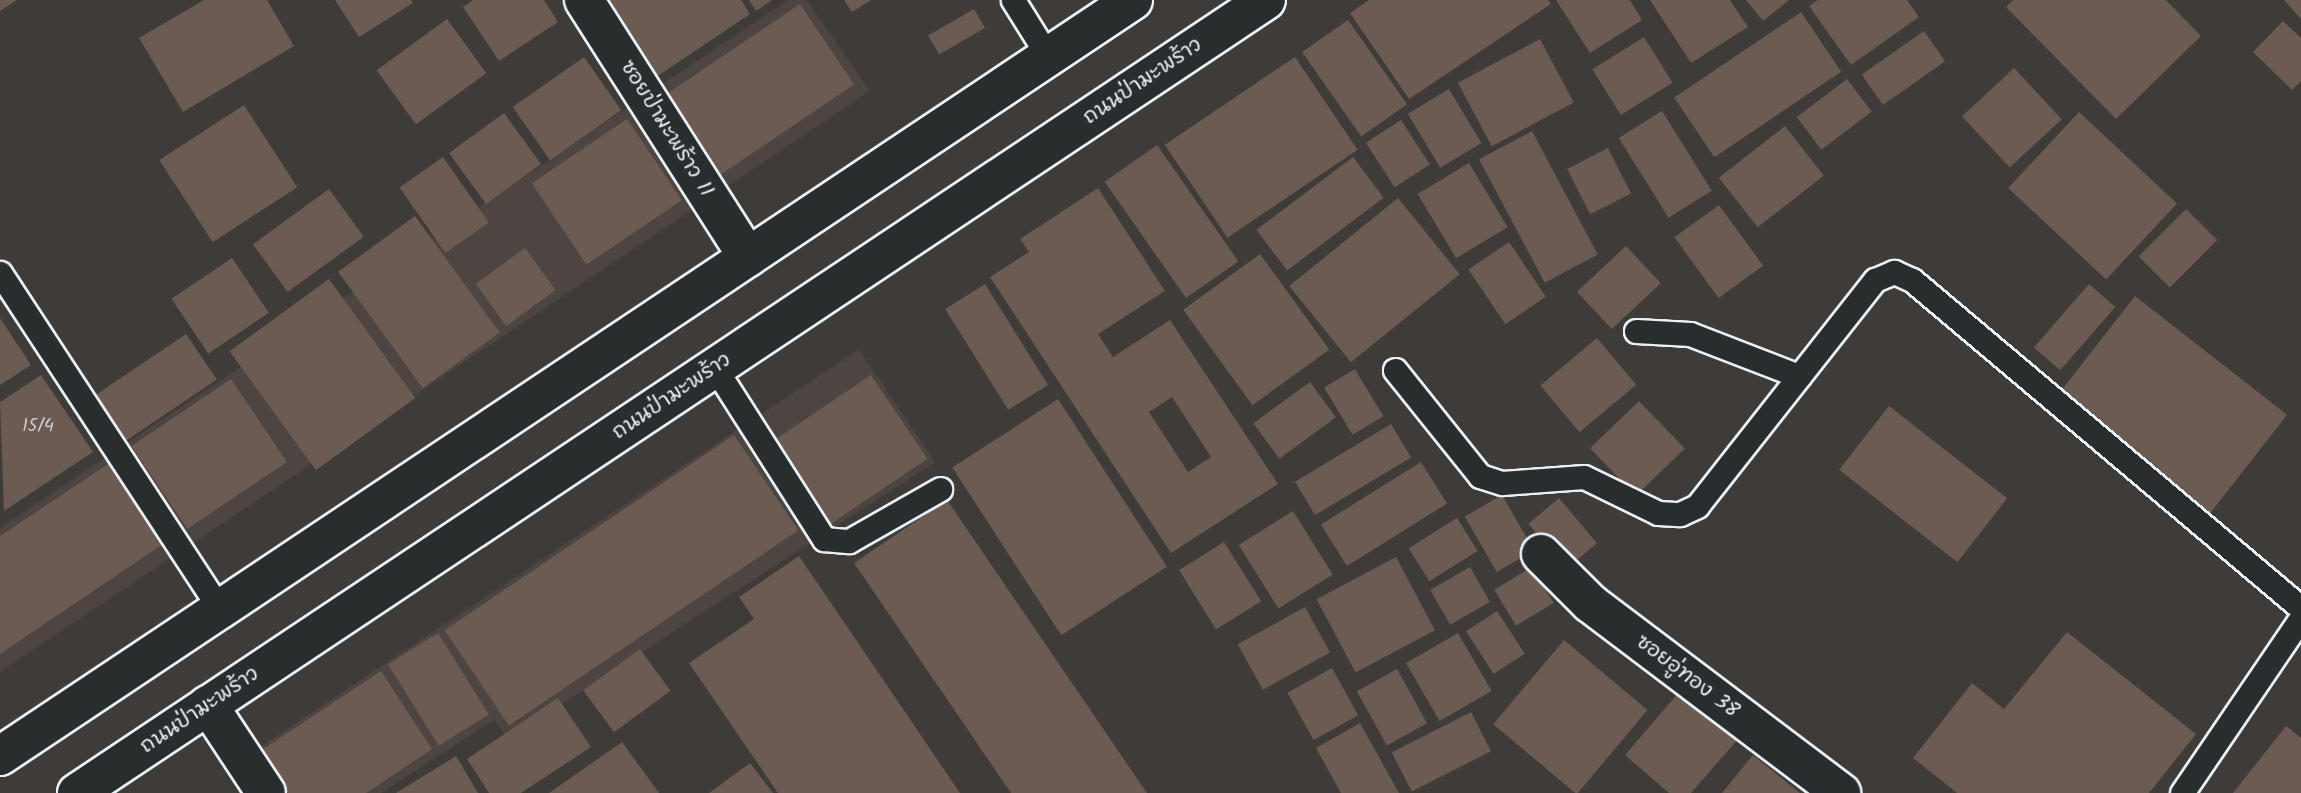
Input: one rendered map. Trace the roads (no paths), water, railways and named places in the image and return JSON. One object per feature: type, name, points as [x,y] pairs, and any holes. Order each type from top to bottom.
[{"type":"street","name":"ซอยป่ามะพร้าว 11","points":[[584,0],[748,257]]},
{"type":"street","points":[[0,755],[1133,0]]},
{"type":"street","name":"ถนนป่ามะพร้าว","points":[[77,793],[1266,0]]},
{"type":"street","name":"ซอยอู่ทอง 38","points":[[1541,554],[1590,603],[1841,793]]},
{"type":"street","points":[[208,705],[266,793]]},
{"type":"lane","points":[[1013,0],[1048,57]]},
{"type":"lane","points":[[1395,370],[1480,476],[1502,483],[1584,477],[1610,484],[1658,513],[1681,514],[1697,506],[1875,280],[1894,272],[1912,280],[2301,608]]},
{"type":"lane","points":[[0,273],[220,609]]},
{"type":"lane","points":[[1636,331],[1702,338],[1799,376]]},
{"type":"lane","points":[[715,368],[824,539],[849,541],[940,489]]},
{"type":"lane","points":[[2182,793],[2301,618]]}]
